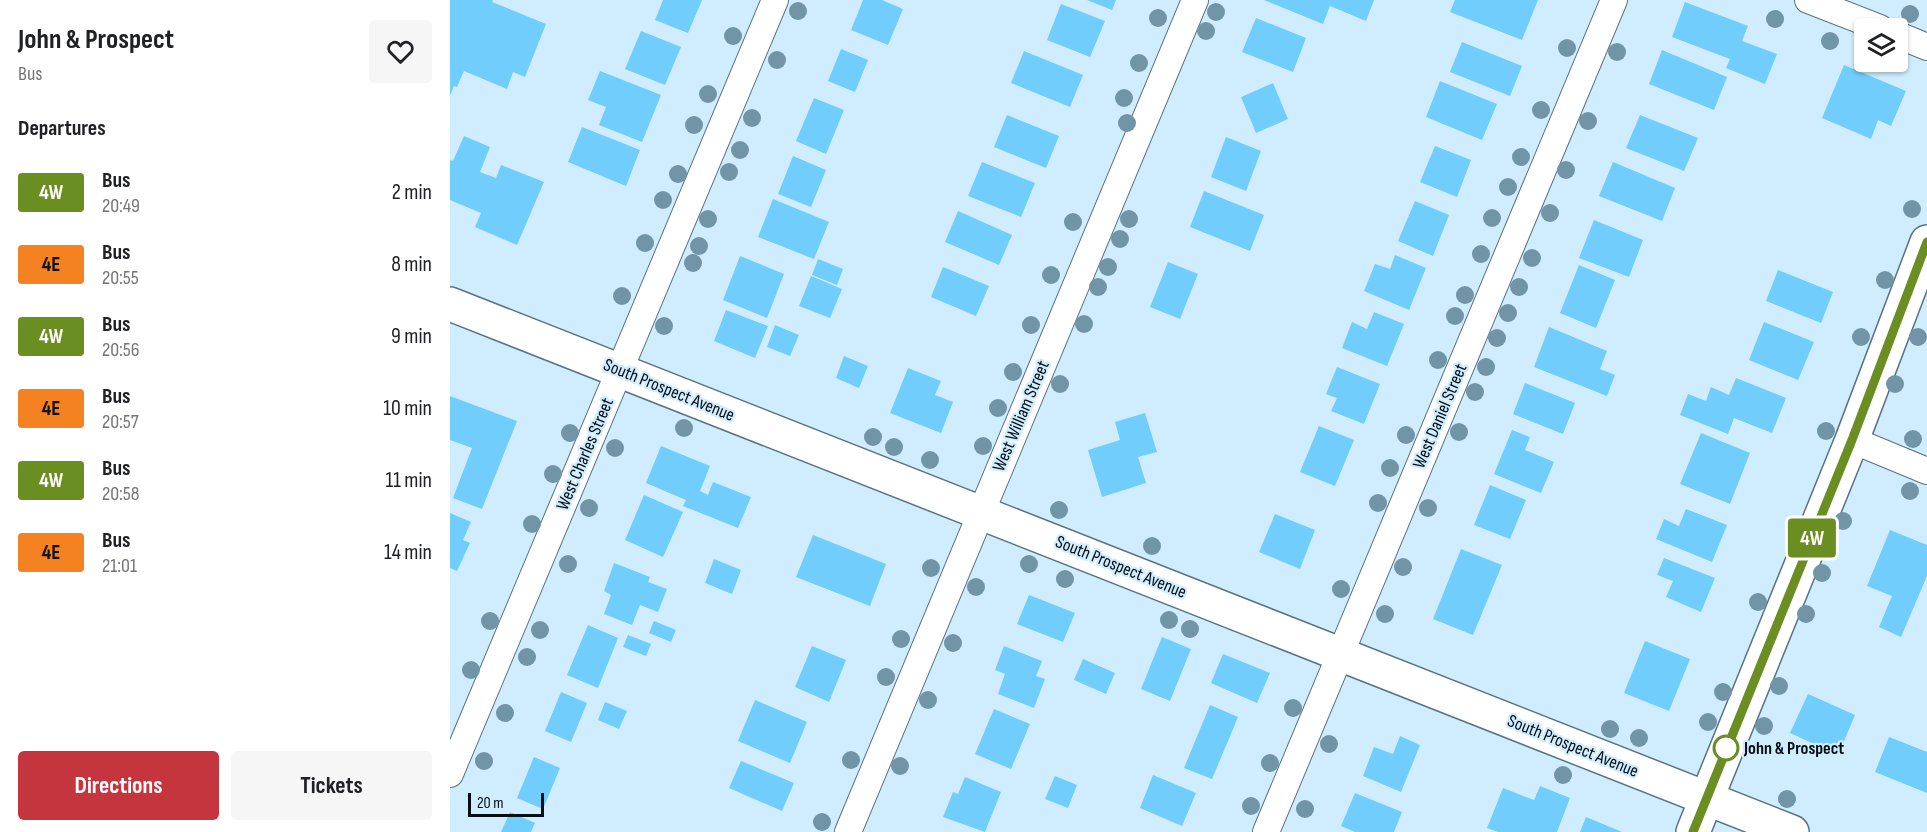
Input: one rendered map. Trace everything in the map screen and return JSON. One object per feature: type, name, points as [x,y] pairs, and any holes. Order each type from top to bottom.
[{"type":"main road","points":[[1693,832],[1852,440],[1927,242]]},
{"type":"main road","name":"South Prospect Avenue","points":[[450,304],[1792,832]]},
{"type":"street","name":"West Charles Street","points":[[450,774],[776,0]]},
{"type":"street","name":"West William Street","points":[[848,832],[1195,0]]},
{"type":"street","name":"West Daniel Street","points":[[1266,832],[1614,0]]},
{"type":"street","points":[[1808,0],[1854,18]]},
{"type":"street","points":[[1908,39],[1927,47]]},
{"type":"street","points":[[1852,440],[1927,471]]},
{"type":"building","points":[[450,0],[493,0],[492,2],[546,24],[525,77],[513,72],[507,89],[464,71],[450,96]]},
{"type":"building","points":[[663,0],[702,0],[688,33],[655,20]]},
{"type":"building","points":[[863,0],[882,0],[903,9],[888,45],[851,30]]},
{"type":"building","points":[[1087,0],[1116,0],[1112,10]]},
{"type":"building","points":[[1264,0],[1374,0],[1366,21],[1330,6],[1323,24]]},
{"type":"building","points":[[1455,0],[1538,0],[1522,40],[1450,12]]},
{"type":"building","points":[[1685,2],[1748,26],[1742,41],[1777,54],[1765,84],[1726,68],[1730,59],[1672,37]]},
{"type":"building","points":[[1061,4],[1105,21],[1090,57],[1047,40]]},
{"type":"building","points":[[1256,18],[1306,38],[1293,72],[1242,52]]},
{"type":"building","points":[[641,31],[681,47],[665,85],[625,69]]},
{"type":"building","points":[[1462,42],[1522,66],[1510,96],[1450,72]]},
{"type":"building","points":[[841,49],[868,60],[855,92],[828,81]]},
{"type":"building","points":[[1662,50],[1727,77],[1714,110],[1649,84]]},
{"type":"building","points":[[1024,51],[1083,75],[1070,107],[1011,83]]},
{"type":"building","points":[[1844,65],[1854,69],[1854,72],[1861,72],[1906,91],[1891,126],[1878,120],[1871,139],[1822,118]]},
{"type":"building","points":[[600,71],[661,95],[642,142],[599,125],[606,107],[588,100]]},
{"type":"building","points":[[1440,81],[1497,104],[1482,140],[1426,117]]},
{"type":"building","points":[[1273,83],[1288,119],[1256,133],[1241,97]]},
{"type":"building","points":[[814,98],[844,110],[826,154],[796,141]]},
{"type":"building","points":[[1007,115],[1059,136],[1046,168],[994,147]]},
{"type":"building","points":[[1640,115],[1698,138],[1684,171],[1626,148]]},
{"type":"building","points":[[582,127],[640,150],[626,186],[568,162]]},
{"type":"building","points":[[464,136],[490,147],[480,172],[496,178],[501,165],[544,182],[517,245],[475,227],[481,213],[450,200],[450,160],[453,161]]},
{"type":"building","points":[[1226,137],[1261,151],[1246,191],[1211,177]]},
{"type":"building","points":[[1435,146],[1471,160],[1457,197],[1420,182]]},
{"type":"building","points":[[793,156],[826,170],[811,207],[778,194]]},
{"type":"building","points":[[982,162],[1035,183],[1021,217],[968,196]]},
{"type":"building","points":[[1613,162],[1675,188],[1662,221],[1599,196]]},
{"type":"building","points":[[1204,191],[1264,215],[1250,251],[1190,227]]},
{"type":"building","points":[[773,199],[829,222],[814,259],[758,237]]},
{"type":"building","points":[[1415,201],[1449,215],[1433,256],[1398,241]]},
{"type":"building","points":[[958,211],[1012,235],[999,265],[945,242]]},
{"type":"building","points":[[1594,220],[1643,240],[1629,277],[1579,258]]},
{"type":"building","points":[[1395,255],[1426,268],[1409,310],[1364,291],[1375,264],[1390,269]]},
{"type":"building","points":[[740,256],[784,274],[767,318],[723,300]]},
{"type":"building","points":[[818,259],[843,269],[837,285],[812,275]]},
{"type":"building","points":[[1168,262],[1198,274],[1180,319],[1150,307]]},
{"type":"building","points":[[1579,265],[1615,280],[1596,328],[1560,313]]},
{"type":"building","points":[[943,267],[989,286],[976,316],[931,297]]},
{"type":"building","points":[[1778,270],[1833,292],[1821,323],[1766,301]]},
{"type":"building","points":[[811,276],[842,289],[830,318],[799,306]]},
{"type":"building","points":[[726,310],[768,326],[755,358],[714,341]]},
{"type":"building","points":[[1374,312],[1404,324],[1387,366],[1342,348],[1352,322],[1367,329]]},
{"type":"building","points":[[1764,322],[1814,342],[1798,380],[1749,360]]},
{"type":"building","points":[[775,325],[799,335],[790,356],[767,347]]},
{"type":"building","points":[[1549,327],[1607,351],[1600,369],[1615,375],[1607,396],[1534,367]]},
{"type":"building","points":[[844,356],[868,366],[859,388],[836,378]]},
{"type":"building","points":[[1337,367],[1380,384],[1364,424],[1331,411],[1337,398],[1326,394]]},
{"type":"building","points":[[908,368],[941,381],[935,395],[953,402],[941,433],[890,413]]},
{"type":"building","points":[[1736,378],[1786,398],[1772,433],[1734,418],[1728,434],[1680,415],[1688,394],[1706,401],[1711,387],[1729,395]]},
{"type":"building","points":[[1525,383],[1575,403],[1563,434],[1513,414]]},
{"type":"building","points":[[450,396],[517,421],[482,509],[453,498],[472,448],[450,440]]},
{"type":"building","points":[[1145,413],[1157,452],[1138,457],[1146,483],[1102,497],[1088,450],[1120,440],[1115,422]]},
{"type":"building","points":[[1319,426],[1354,440],[1335,486],[1300,472]]},
{"type":"building","points":[[1512,430],[1530,437],[1525,450],[1554,462],[1541,493],[1494,474]]},
{"type":"building","points":[[1701,433],[1750,453],[1730,504],[1680,484]]},
{"type":"building","points":[[661,446],[710,466],[700,491],[708,495],[713,482],[751,497],[738,528],[683,506],[686,500],[646,483]]},
{"type":"building","points":[[1490,485],[1526,500],[1510,539],[1474,525]]},
{"type":"building","points":[[644,495],[683,512],[663,557],[625,540]]},
{"type":"building","points":[[1686,509],[1727,525],[1712,562],[1656,539],[1664,519],[1679,526]]},
{"type":"building","points":[[450,513],[471,522],[463,540],[470,543],[457,571],[450,568]]},
{"type":"building","points":[[1275,514],[1315,530],[1300,569],[1259,552]]},
{"type":"building","points":[[1890,530],[1927,545],[1927,576],[1901,637],[1879,627],[1892,596],[1867,586]]},
{"type":"building","points":[[813,535],[886,564],[870,606],[796,577]]},
{"type":"building","points":[[1461,549],[1502,565],[1473,635],[1433,619]]},
{"type":"building","points":[[1664,558],[1715,578],[1701,612],[1666,597],[1673,581],[1657,575]]},
{"type":"building","points":[[714,559],[741,570],[732,594],[705,583]]},
{"type":"building","points":[[614,563],[650,577],[648,582],[667,589],[658,612],[640,605],[632,625],[604,614],[611,595],[604,591]]},
{"type":"building","points":[[1029,595],[1075,613],[1063,642],[1017,624]]},
{"type":"building","points":[[654,621],[676,630],[671,642],[649,633]]},
{"type":"building","points":[[588,625],[618,638],[598,688],[567,675]]},
{"type":"building","points":[[628,635],[651,644],[646,656],[623,647]]},
{"type":"building","points":[[1162,637],[1191,649],[1170,701],[1141,689]]},
{"type":"building","points":[[1645,641],[1690,659],[1669,711],[1624,693]]},
{"type":"building","points":[[812,646],[846,660],[829,702],[795,687]]},
{"type":"building","points":[[1004,646],[1042,661],[1036,676],[1045,679],[1034,708],[998,694],[1005,674],[995,670]]},
{"type":"building","points":[[1223,654],[1270,673],[1257,703],[1211,683]]},
{"type":"building","points":[[1083,659],[1115,673],[1106,694],[1074,680]]},
{"type":"building","points":[[561,692],[587,703],[571,742],[545,731]]},
{"type":"building","points":[[1808,694],[1855,715],[1838,755],[1790,733]]},
{"type":"building","points":[[755,700],[807,722],[790,763],[738,741]]},
{"type":"building","points":[[605,702],[627,711],[619,729],[598,720]]},
{"type":"building","points":[[1210,705],[1238,717],[1212,779],[1184,768]]},
{"type":"building","points":[[994,709],[1030,724],[1011,769],[975,754]]},
{"type":"building","points":[[1400,736],[1420,745],[1401,792],[1363,776],[1374,747],[1393,754]]},
{"type":"building","points":[[1889,737],[1927,752],[1927,793],[1875,772]]},
{"type":"building","points":[[534,757],[560,768],[543,809],[517,798]]},
{"type":"building","points":[[741,761],[794,783],[782,811],[729,788]]},
{"type":"building","points":[[1153,775],[1196,793],[1182,826],[1140,808]]},
{"type":"building","points":[[1055,776],[1077,785],[1068,808],[1045,799]]},
{"type":"building","points":[[965,777],[1001,792],[985,832],[943,817],[953,792],[958,794]]},
{"type":"building","points":[[1540,786],[1570,798],[1557,832],[1498,832],[1487,828],[1503,788],[1534,800]]},
{"type":"building","points":[[1355,793],[1402,812],[1394,832],[1355,832],[1341,826]]},
{"type":"building","points":[[510,812],[535,823],[531,832],[501,832]]},
{"type":"building","points":[[1586,817],[1622,832],[1580,832]]},
{"type":"bus line","name":"4W","points":[[1693,832],[1852,440],[1927,242]]},
{"type":"place","name":"John & Prospect","points":[[1726,748]]}]
